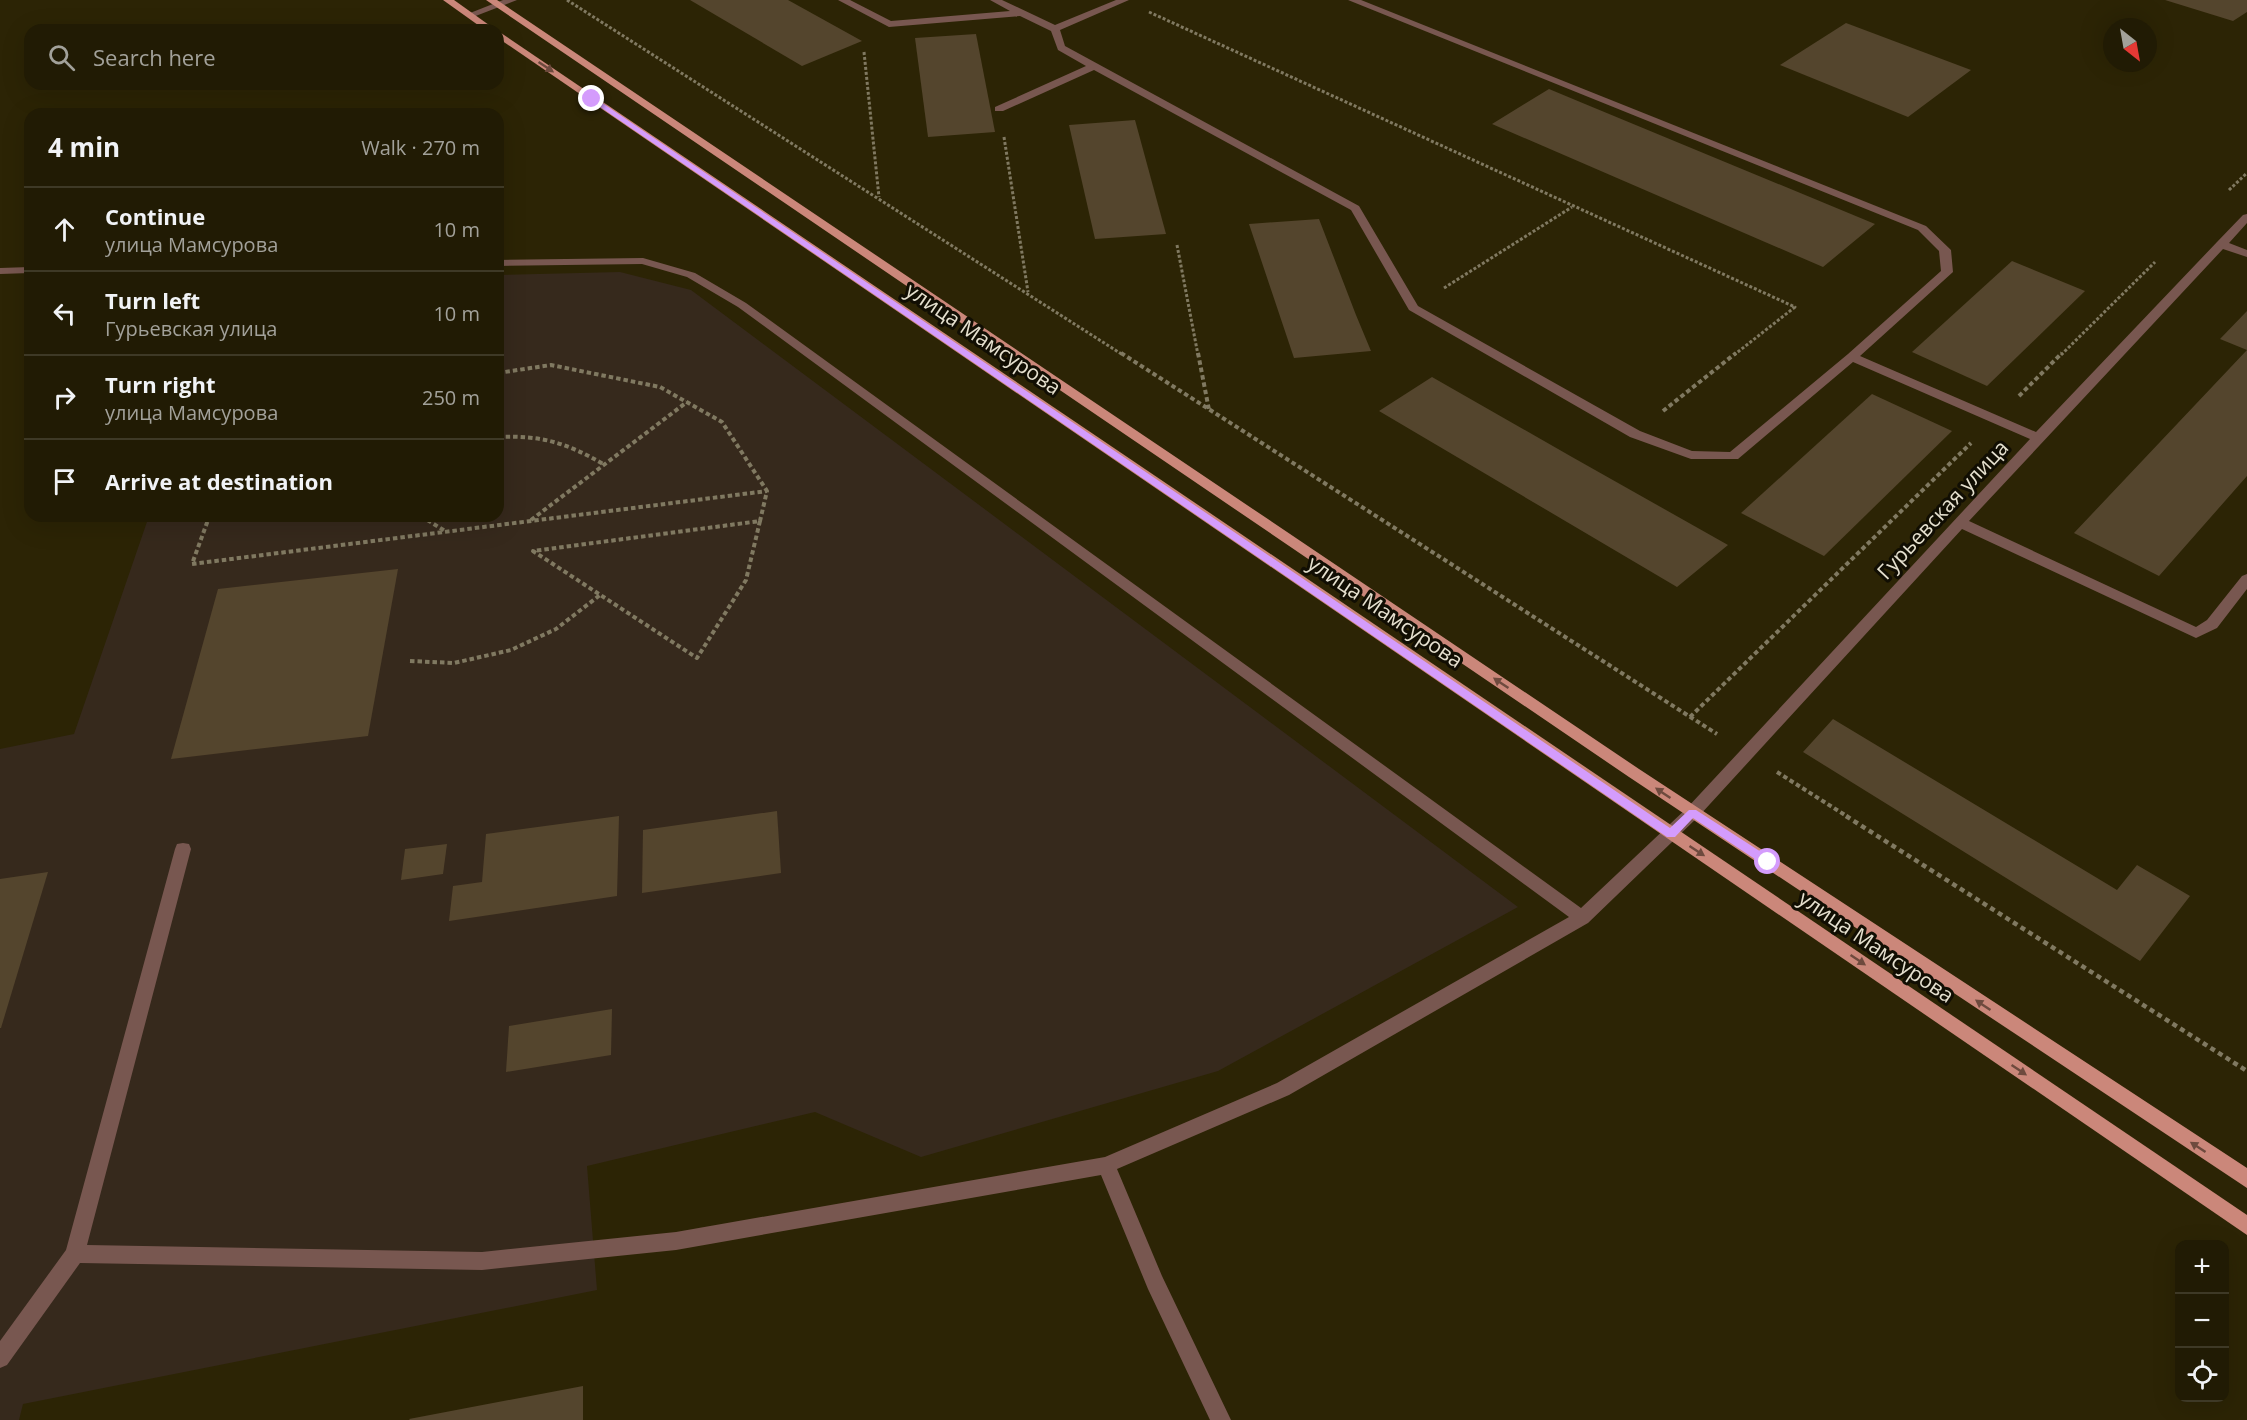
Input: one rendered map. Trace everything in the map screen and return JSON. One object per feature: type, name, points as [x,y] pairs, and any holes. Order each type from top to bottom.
[{"type":"main road","points":[[448,0],[483,24]]},
{"type":"main road","name":"улица Мамсурова","points":[[500,2],[1693,812],[2247,1179]]},
{"type":"main road","name":"улица Мамсурова","points":[[504,38],[2247,1226]]},
{"type":"street","points":[[843,0],[889,24],[1021,13]]},
{"type":"street","points":[[996,0],[1055,29],[1061,48],[1092,67],[1355,208],[1413,308],[1635,434],[1691,455],[1733,456],[1852,357],[1947,272],[1945,250],[1922,228],[1353,0]]},
{"type":"street","points":[[1055,29],[1124,0]]},
{"type":"street","points":[[470,15],[500,2]]},
{"type":"street","points":[[999,109],[1092,67]]},
{"type":"street","name":"Гурьевская улица","points":[[75,1254],[482,1261],[676,1241],[1106,1165],[1283,1089],[1582,918],[1693,812],[2038,438],[2247,217]]},
{"type":"street","points":[[2221,244],[2247,254]]},
{"type":"street","points":[[504,263],[643,261],[691,276],[742,305],[1582,918]]},
{"type":"street","points":[[0,271],[24,270]]},
{"type":"street","points":[[1852,357],[2038,438]]},
{"type":"street","points":[[1960,522],[2196,633],[2212,624],[2247,579]]},
{"type":"street","points":[[0,1358],[75,1254],[183,849]]},
{"type":"street","points":[[1106,1165],[1155,1282],[1221,1420]]},
{"type":"path","points":[[568,0],[1306,473]]},
{"type":"path","points":[[1146,10],[1795,307],[1635,434]]},
{"type":"path","points":[[864,52],[880,198]]},
{"type":"path","points":[[999,109],[1028,293]]},
{"type":"path","points":[[1413,308],[1573,207]]},
{"type":"path","points":[[1177,245],[1209,410]]},
{"type":"path","points":[[504,372],[551,365],[660,387],[722,422],[767,491],[760,522],[746,580],[697,658],[533,551],[760,522]]},
{"type":"path","points":[[530,521],[687,402]]},
{"type":"path","points":[[504,437],[530,435],[566,442],[605,465]]},
{"type":"path","points":[[207,522],[192,564],[767,491]]},
{"type":"path","points":[[430,522],[446,532]]},
{"type":"path","points":[[410,661],[454,663],[511,650],[556,629],[600,595]]},
{"type":"shaded area","points":[[620,272],[691,290],[1518,907],[1218,1071],[921,1157],[815,1112],[587,1166],[597,1290],[23,1404],[19,1420],[0,1420],[0,749],[74,734],[147,522],[504,522],[504,275]]},
{"type":"building","points":[[690,0],[788,0],[862,41],[802,66]]},
{"type":"building","points":[[2165,0],[2247,0],[2247,12],[2233,21]]},
{"type":"building","points":[[1846,23],[1971,70],[1908,117],[1780,65]]},
{"type":"building","points":[[976,34],[995,132],[928,137],[915,38]]},
{"type":"building","points":[[1549,89],[1875,224],[1823,267],[1492,124]]},
{"type":"building","points":[[1135,120],[1166,234],[1095,239],[1069,125]]},
{"type":"building","points":[[1319,219],[1371,351],[1294,358],[1249,224]]},
{"type":"building","points":[[2012,261],[2085,291],[1987,386],[1912,352]]},
{"type":"building","points":[[2247,311],[2247,350],[2220,339]]},
{"type":"building","points":[[2247,350],[2247,476],[2159,576],[2074,533]]},
{"type":"building","points":[[1432,377],[1728,545],[1677,587],[1379,411]]},
{"type":"building","points":[[1872,394],[1952,431],[1824,556],[1741,513]]},
{"type":"building","points":[[398,569],[368,736],[171,759],[218,589]]},
{"type":"building","points":[[1833,719],[2117,890],[2137,865],[2190,896],[2140,961],[1803,752]]},
{"type":"building","points":[[777,811],[781,873],[642,893],[643,830]]},
{"type":"building","points":[[619,816],[617,896],[449,921],[453,886],[482,882],[486,834]]},
{"type":"building","points":[[447,844],[443,874],[401,880],[405,849]]},
{"type":"building","points":[[48,872],[1,1028],[0,1028],[0,879]]},
{"type":"building","points":[[612,1009],[611,1055],[506,1072],[509,1026]]},
{"type":"building","points":[[583,1386],[583,1420],[409,1419]]},
{"type":"route","points":[[592,99],[1671,834],[1693,812],[1768,862]]}]
